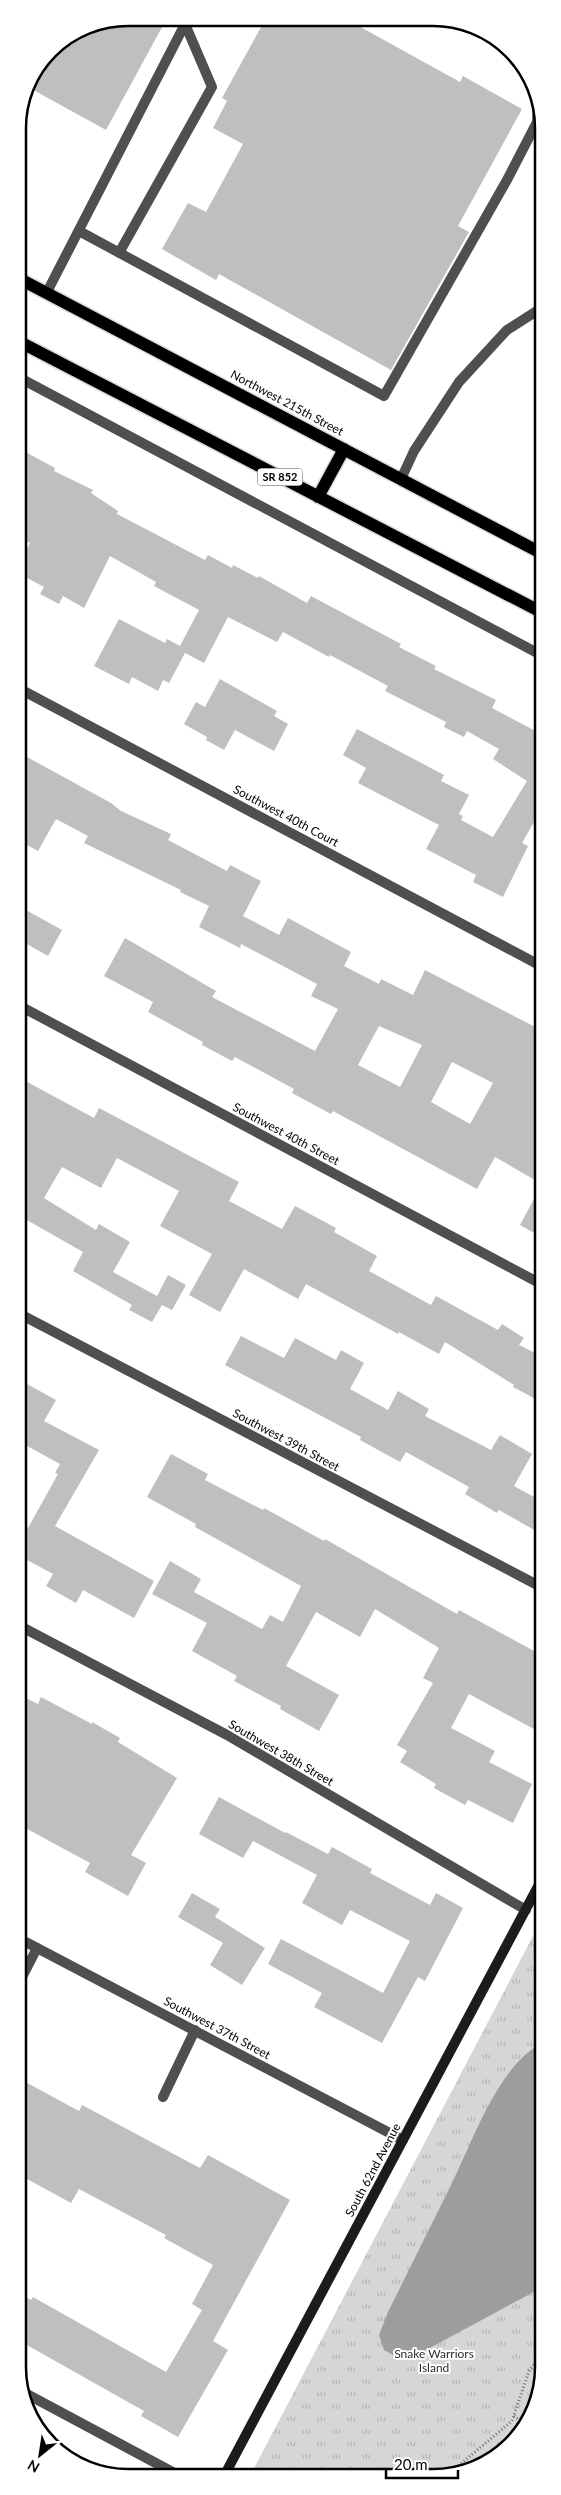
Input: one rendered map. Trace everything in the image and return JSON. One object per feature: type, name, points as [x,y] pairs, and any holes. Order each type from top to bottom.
[{"type":"main road","name":"Northwest 215th Street","points":[[26,282],[535,550]]},
{"type":"main road","name":"SR 852","points":[[26,345],[535,608]]},
{"type":"main road","points":[[318,497],[344,449]]},
{"type":"street","points":[[47,292],[183,26]]},
{"type":"street","points":[[119,253],[212,87],[188,26]]},
{"type":"street","points":[[79,231],[384,396],[507,180],[535,126]]},
{"type":"street","points":[[401,479],[414,451],[459,382],[507,330],[535,313]]},
{"type":"street","points":[[26,381],[535,652]]},
{"type":"street","name":"Southwest 40th Court","points":[[26,692],[535,963]]},
{"type":"street","name":"Southwest 40th Street","points":[[26,1009],[535,1281]]},
{"type":"street","name":"Southwest 39th Street","points":[[26,1317],[535,1584]]},
{"type":"street","name":"Southwest 38th Street","points":[[26,1629],[227,1735],[526,1910]]},
{"type":"street","name":"South 62nd Avenue","points":[[228,2469],[535,1893]]},
{"type":"street","name":"Southwest 37th Street","points":[[26,1942],[403,2140]]},
{"type":"street","points":[[26,1969],[37,1948]]},
{"type":"street","points":[[163,2097],[195,2030]]},
{"type":"street","points":[[31,2396],[167,2469]]},
{"type":"path","points":[[459,2465],[512,2421],[529,2371],[535,2363]]},
{"type":"path","points":[[514,2416],[520,2420]]},
{"type":"green space","name":"Snake Warriors Island","points":[[535,1932],[535,2374],[527,2406],[518,2424],[495,2448],[478,2458],[453,2467],[433,2469],[254,2469]]},
{"type":"shaded area","points":[[535,2048],[535,2291],[413,2357],[395,2356],[384,2350],[379,2335],[388,2312],[488,2106],[513,2068],[527,2053]]},
{"type":"building","points":[[163,26],[106,130],[34,90],[40,77],[61,51],[89,34],[115,27]]},
{"type":"building","points":[[262,26],[359,26],[460,82],[463,76],[522,109],[458,226],[469,232],[391,370],[219,274],[216,280],[162,249],[188,203],[206,212],[243,144],[213,128],[227,101],[222,98]]},
{"type":"building","points":[[26,452],[55,468],[54,471],[93,490],[91,493],[118,511],[117,514],[205,560],[208,555],[232,568],[233,565],[258,578],[259,576],[307,603],[311,596],[401,644],[399,647],[436,666],[434,669],[496,700],[492,708],[535,731],[535,820],[522,843],[528,846],[503,897],[473,882],[476,875],[426,849],[439,825],[358,783],[366,768],[343,755],[357,729],[444,775],[441,781],[469,795],[459,814],[463,816],[461,820],[493,837],[527,781],[493,759],[499,749],[467,731],[464,737],[444,727],[446,722],[385,691],[388,686],[283,632],[277,642],[228,617],[204,663],[185,653],[169,683],[163,680],[158,691],[132,677],[129,684],[94,666],[119,619],[165,643],[167,639],[180,646],[199,610],[154,586],[156,582],[110,556],[84,608],[63,596],[59,604],[40,594],[44,587],[26,577],[26,551],[30,543],[26,541]]},
{"type":"building","points":[[220,679],[277,711],[274,716],[288,724],[274,751],[235,730],[224,750],[206,740],[207,737],[184,724],[196,702],[205,707]]},
{"type":"building","points":[[26,756],[111,803],[121,811],[171,834],[168,840],[227,871],[230,865],[261,881],[243,916],[279,935],[288,918],[351,952],[344,966],[379,984],[381,979],[413,995],[425,970],[535,1027],[535,1180],[495,1157],[477,1189],[333,1111],[331,1114],[292,1093],[294,1089],[235,1057],[232,1061],[202,1045],[203,1042],[148,1012],[153,1002],[104,976],[125,938],[216,991],[212,997],[315,1051],[338,1009],[311,996],[317,984],[241,944],[240,948],[199,927],[209,906],[180,892],[181,890],[84,843],[88,836],[56,819],[38,851],[26,844]],"holes":[[[379,1026],[422,1045],[400,1087],[358,1065]],[[452,1062],[493,1083],[470,1124],[431,1102]]]},
{"type":"building","points":[[26,910],[62,930],[48,956],[26,944]]},
{"type":"building","points":[[26,1081],[94,1118],[99,1108],[239,1182],[229,1201],[282,1229],[295,1206],[336,1228],[334,1232],[377,1256],[369,1271],[431,1305],[436,1296],[498,1330],[502,1324],[524,1338],[519,1345],[535,1353],[535,1399],[513,1387],[514,1385],[445,1342],[439,1354],[306,1284],[298,1299],[244,1269],[220,1312],[189,1295],[212,1254],[160,1226],[179,1191],[117,1158],[101,1188],[62,1167],[44,1198],[96,1230],[99,1224],[130,1242],[113,1272],[157,1296],[168,1275],[186,1285],[172,1310],[162,1305],[152,1322],[129,1310],[132,1305],[73,1271],[83,1252],[26,1220]]},
{"type":"building","points":[[535,1197],[535,1233],[520,1225]]},
{"type":"building","points":[[241,1336],[284,1358],[295,1338],[336,1360],[341,1350],[364,1363],[350,1389],[388,1410],[398,1391],[429,1409],[425,1416],[491,1450],[500,1435],[532,1454],[514,1486],[535,1498],[535,1530],[499,1510],[497,1513],[465,1494],[469,1487],[406,1452],[400,1462],[360,1440],[361,1437],[225,1365]]},
{"type":"building","points":[[26,1383],[56,1400],[44,1421],[99,1450],[55,1526],[154,1581],[134,1618],[83,1590],[76,1603],[46,1586],[53,1574],[26,1559],[26,1527],[28,1528],[58,1474],[55,1473],[60,1464],[26,1445]]},
{"type":"building","points":[[171,1454],[208,1474],[205,1480],[263,1510],[264,1508],[324,1541],[325,1539],[457,1614],[459,1610],[535,1652],[535,1730],[469,1694],[451,1728],[495,1751],[489,1762],[532,1784],[513,1823],[468,1800],[465,1805],[434,1788],[436,1784],[400,1762],[407,1751],[397,1745],[433,1683],[423,1678],[439,1648],[375,1609],[360,1637],[316,1612],[286,1666],[339,1695],[319,1731],[280,1709],[281,1706],[234,1681],[237,1676],[192,1651],[207,1623],[152,1594],[170,1561],[201,1579],[194,1592],[262,1629],[270,1615],[283,1622],[301,1586],[195,1527],[196,1524],[147,1497]]},
{"type":"building","points":[[41,1697],[92,1724],[92,1722],[120,1738],[118,1742],[177,1778],[131,1855],[146,1863],[128,1896],[85,1872],[90,1863],[26,1828],[26,1698],[38,1704]]},
{"type":"building","points":[[219,1797],[328,1854],[332,1847],[372,1869],[370,1873],[430,1905],[436,1893],[463,1908],[425,1981],[418,1977],[382,2043],[314,2007],[322,1993],[268,1964],[281,1939],[383,1993],[410,1941],[350,1910],[342,1925],[302,1903],[317,1875],[253,1841],[243,1858],[199,1834]]},
{"type":"building","points":[[192,1893],[220,1909],[215,1917],[265,1948],[242,1985],[210,1965],[223,1943],[178,1917]]},
{"type":"building","points":[[26,2082],[79,2111],[82,2105],[200,2168],[208,2155],[290,2200],[213,2341],[228,2350],[178,2437],[141,2416],[144,2411],[26,2345],[26,2297],[31,2300],[33,2297],[166,2372],[202,2310],[192,2304],[213,2265],[164,2238],[166,2235],[79,2189],[71,2203],[26,2178]]}]
